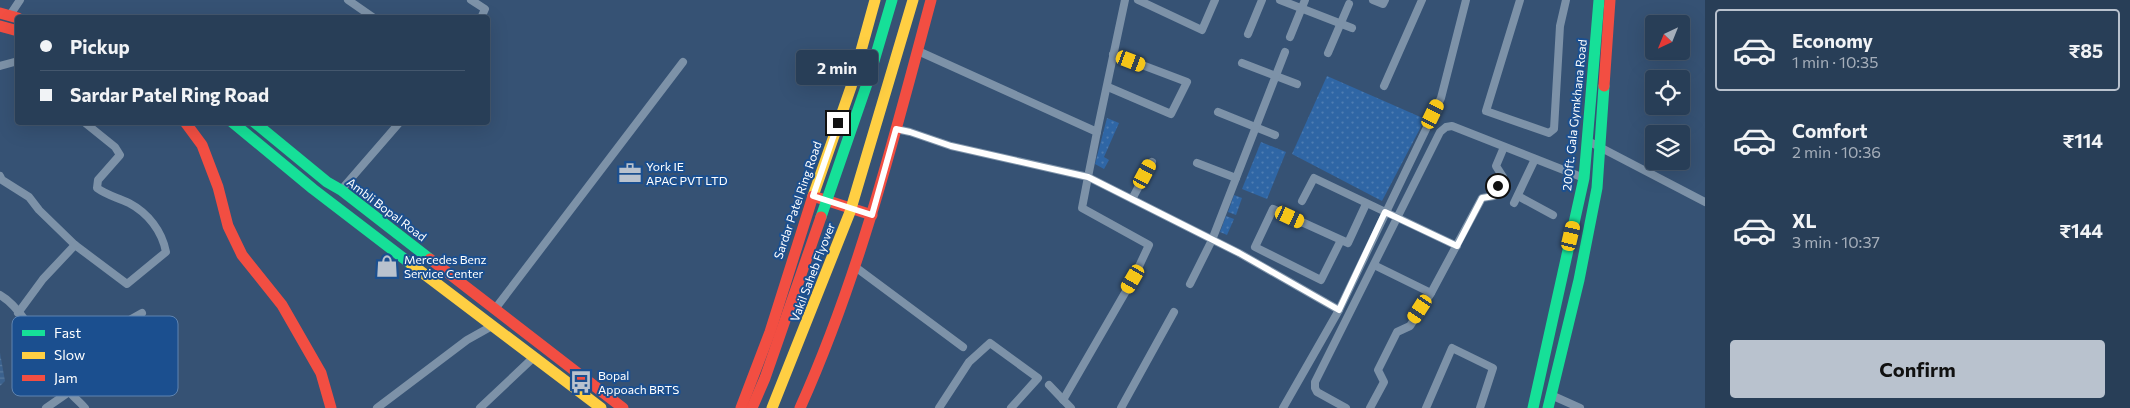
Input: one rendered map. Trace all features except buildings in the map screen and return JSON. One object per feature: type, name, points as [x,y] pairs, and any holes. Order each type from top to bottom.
[{"type":"main road","name":"Sardar Patel Ring Road","points":[[742,408],[770,332],[813,196],[851,87],[875,0]]},
{"type":"main road","name":"Vakil Saheb Flyover","points":[[752,408],[765,378],[866,87],[892,0]]},
{"type":"main road","name":"Vakil Saheb Flyover","points":[[772,408],[850,212],[913,0]]},
{"type":"main road","points":[[800,408],[814,377],[872,215],[931,0]]},
{"type":"main road","name":"200ft. Gala Gymkhana Road","points":[[1533,408],[1584,178],[1599,0]]},
{"type":"main road","points":[[1548,408],[1586,243],[1596,188],[1610,0]]},
{"type":"main road","points":[[0,26],[15,30]]},
{"type":"main road","points":[[187,125],[202,145],[218,187],[228,226],[242,255],[282,306],[321,373],[331,408]]},
{"type":"main road","points":[[236,125],[313,189],[601,408]]},
{"type":"main road","name":"Ambli Bopal Road","points":[[258,125],[327,182],[341,190],[623,408]]},
{"type":"main road","points":[[813,196],[872,215]]},
{"type":"street","points":[[9,15],[20,0]]},
{"type":"street","points":[[472,0],[485,9],[482,15]]},
{"type":"street","points":[[1063,400],[1133,279],[1149,245],[1082,208],[1108,87],[1124,0]]},
{"type":"street","points":[[1138,0],[1202,30],[1213,1]]},
{"type":"street","points":[[1248,34],[1262,0]]},
{"type":"street","points":[[1280,0],[1352,28]]},
{"type":"street","points":[[1290,37],[1305,0]]},
{"type":"street","points":[[1373,0],[1383,4],[1385,0]]},
{"type":"street","points":[[1384,86],[1422,0]]},
{"type":"street","points":[[1283,408],[1339,310],[1441,98],[1466,0]]},
{"type":"street","points":[[1520,0],[1486,111],[1549,133],[1554,129],[1559,33],[1566,0]]},
{"type":"street","points":[[352,1],[370,15]]},
{"type":"street","points":[[1328,53],[1349,4]]},
{"type":"street","points":[[918,51],[1097,132]]},
{"type":"street","points":[[1190,284],[1212,240],[1285,52]]},
{"type":"street","points":[[1108,87],[1171,114],[1187,82],[1113,54]]},
{"type":"street","points":[[0,66],[15,62]]},
{"type":"street","points":[[495,309],[683,62]]},
{"type":"street","points":[[1242,63],[1297,84]]},
{"type":"street","points":[[1218,112],[1275,135]]},
{"type":"street","points":[[0,176],[2,180],[29,197],[39,210],[75,245],[127,284],[166,252],[164,240],[150,218],[128,203],[109,197],[97,188],[98,180],[120,155],[115,147],[88,125]]},
{"type":"street","points":[[341,190],[397,125]]},
{"type":"street","points":[[1346,408],[1317,392],[1314,388],[1315,382],[1440,132],[1446,127],[1452,126],[1584,178]]},
{"type":"street","points":[[896,129],[951,146],[1088,177],[1212,240],[1339,310]]},
{"type":"street","points":[[1588,142],[1705,202]]},
{"type":"street","points":[[1370,408],[1384,382],[1378,370],[1397,332],[1410,326],[1431,293],[1482,198],[1494,196],[1503,177],[1496,166],[1504,147]]},
{"type":"street","points":[[1535,159],[1516,200],[1553,214]]},
{"type":"street","points":[[1132,199],[1152,162]]},
{"type":"street","points":[[1197,163],[1236,178]]},
{"type":"street","points":[[1302,201],[1314,178],[1457,246]]},
{"type":"street","points":[[1340,240],[1321,280],[1255,247],[1273,209],[1348,243],[1366,204]]},
{"type":"street","points":[[18,313],[43,279],[75,245]]},
{"type":"street","points":[[1374,265],[1431,293]]},
{"type":"street","points":[[854,266],[963,347]]},
{"type":"street","points":[[0,295],[8,300],[20,316]]},
{"type":"street","points":[[1120,408],[1174,312]]},
{"type":"street","points":[[137,316],[142,313]]},
{"type":"street","points":[[377,408],[467,340],[492,326]]},
{"type":"street","points":[[939,408],[969,362],[990,344],[1038,378],[1011,408]]},
{"type":"street","points":[[1426,408],[1452,348],[1493,368],[1480,408]]},
{"type":"street","points":[[480,408],[534,357]]},
{"type":"street","points":[[1049,385],[1071,408]]},
{"type":"street","points":[[1551,395],[1580,408]]},
{"type":"street","points":[[46,408],[63,396]]},
{"type":"street","points":[[73,396],[85,408]]},
{"type":"shaded area","points":[[1327,76],[1425,119],[1382,201],[1292,154]]},
{"type":"shaded area","points":[[1107,118],[1119,123],[1104,157],[1109,160],[1104,169],[1095,164]]},
{"type":"shaded area","points":[[1261,142],[1286,152],[1267,199],[1242,189]]},
{"type":"shaded area","points":[[1234,195],[1242,198],[1236,215],[1228,212]]},
{"type":"shaded area","points":[[1226,216],[1234,219],[1227,235],[1220,232]]},
{"type":"shaded area","points":[[0,353],[5,381],[0,386]]},
{"type":"traffic: fast","points":[[821,217],[869,78],[892,0]]},
{"type":"traffic: fast","points":[[1533,408],[1584,178],[1599,0]]},
{"type":"traffic: fast","points":[[1548,408],[1579,280],[1597,188],[1604,86]]},
{"type":"traffic: fast","points":[[236,125],[313,189],[411,264]]},
{"type":"traffic: fast","points":[[258,125],[327,182],[341,190],[430,259]]},
{"type":"traffic: slow","points":[[813,196],[851,87],[875,0]]},
{"type":"traffic: slow","points":[[772,408],[850,212],[913,0]]},
{"type":"traffic: slow","points":[[411,264],[601,408]]},
{"type":"traffic: jam","points":[[800,408],[821,359],[858,258],[889,155],[931,0]]},
{"type":"traffic: jam","points":[[1604,86],[1610,0]]},
{"type":"traffic: jam","points":[[0,13],[15,17]]},
{"type":"traffic: jam","points":[[0,26],[15,30]]},
{"type":"traffic: jam","points":[[187,125],[202,145],[218,187],[228,226],[242,255],[282,305],[321,373],[331,408]]},
{"type":"traffic: jam","points":[[741,408],[770,332],[813,196]]},
{"type":"traffic: jam","points":[[819,198],[872,215]]},
{"type":"traffic: jam","points":[[752,408],[765,378],[821,217]]},
{"type":"traffic: jam","points":[[430,259],[623,408]]},
{"type":"place","name":"York IE APAC PVT LTD","points":[[630,173]]},
{"type":"place","name":"Mercedes Benz Service Center","points":[[387,266]]},
{"type":"place","name":"Bopal Appoach BRTS","points":[[581,382]]},
{"type":"route","points":[[838,123],[813,196],[872,215],[896,129],[910,132],[951,146],[1088,177],[1239,253],[1339,310],[1385,212],[1457,246],[1482,198],[1494,196],[1498,186]]}]
